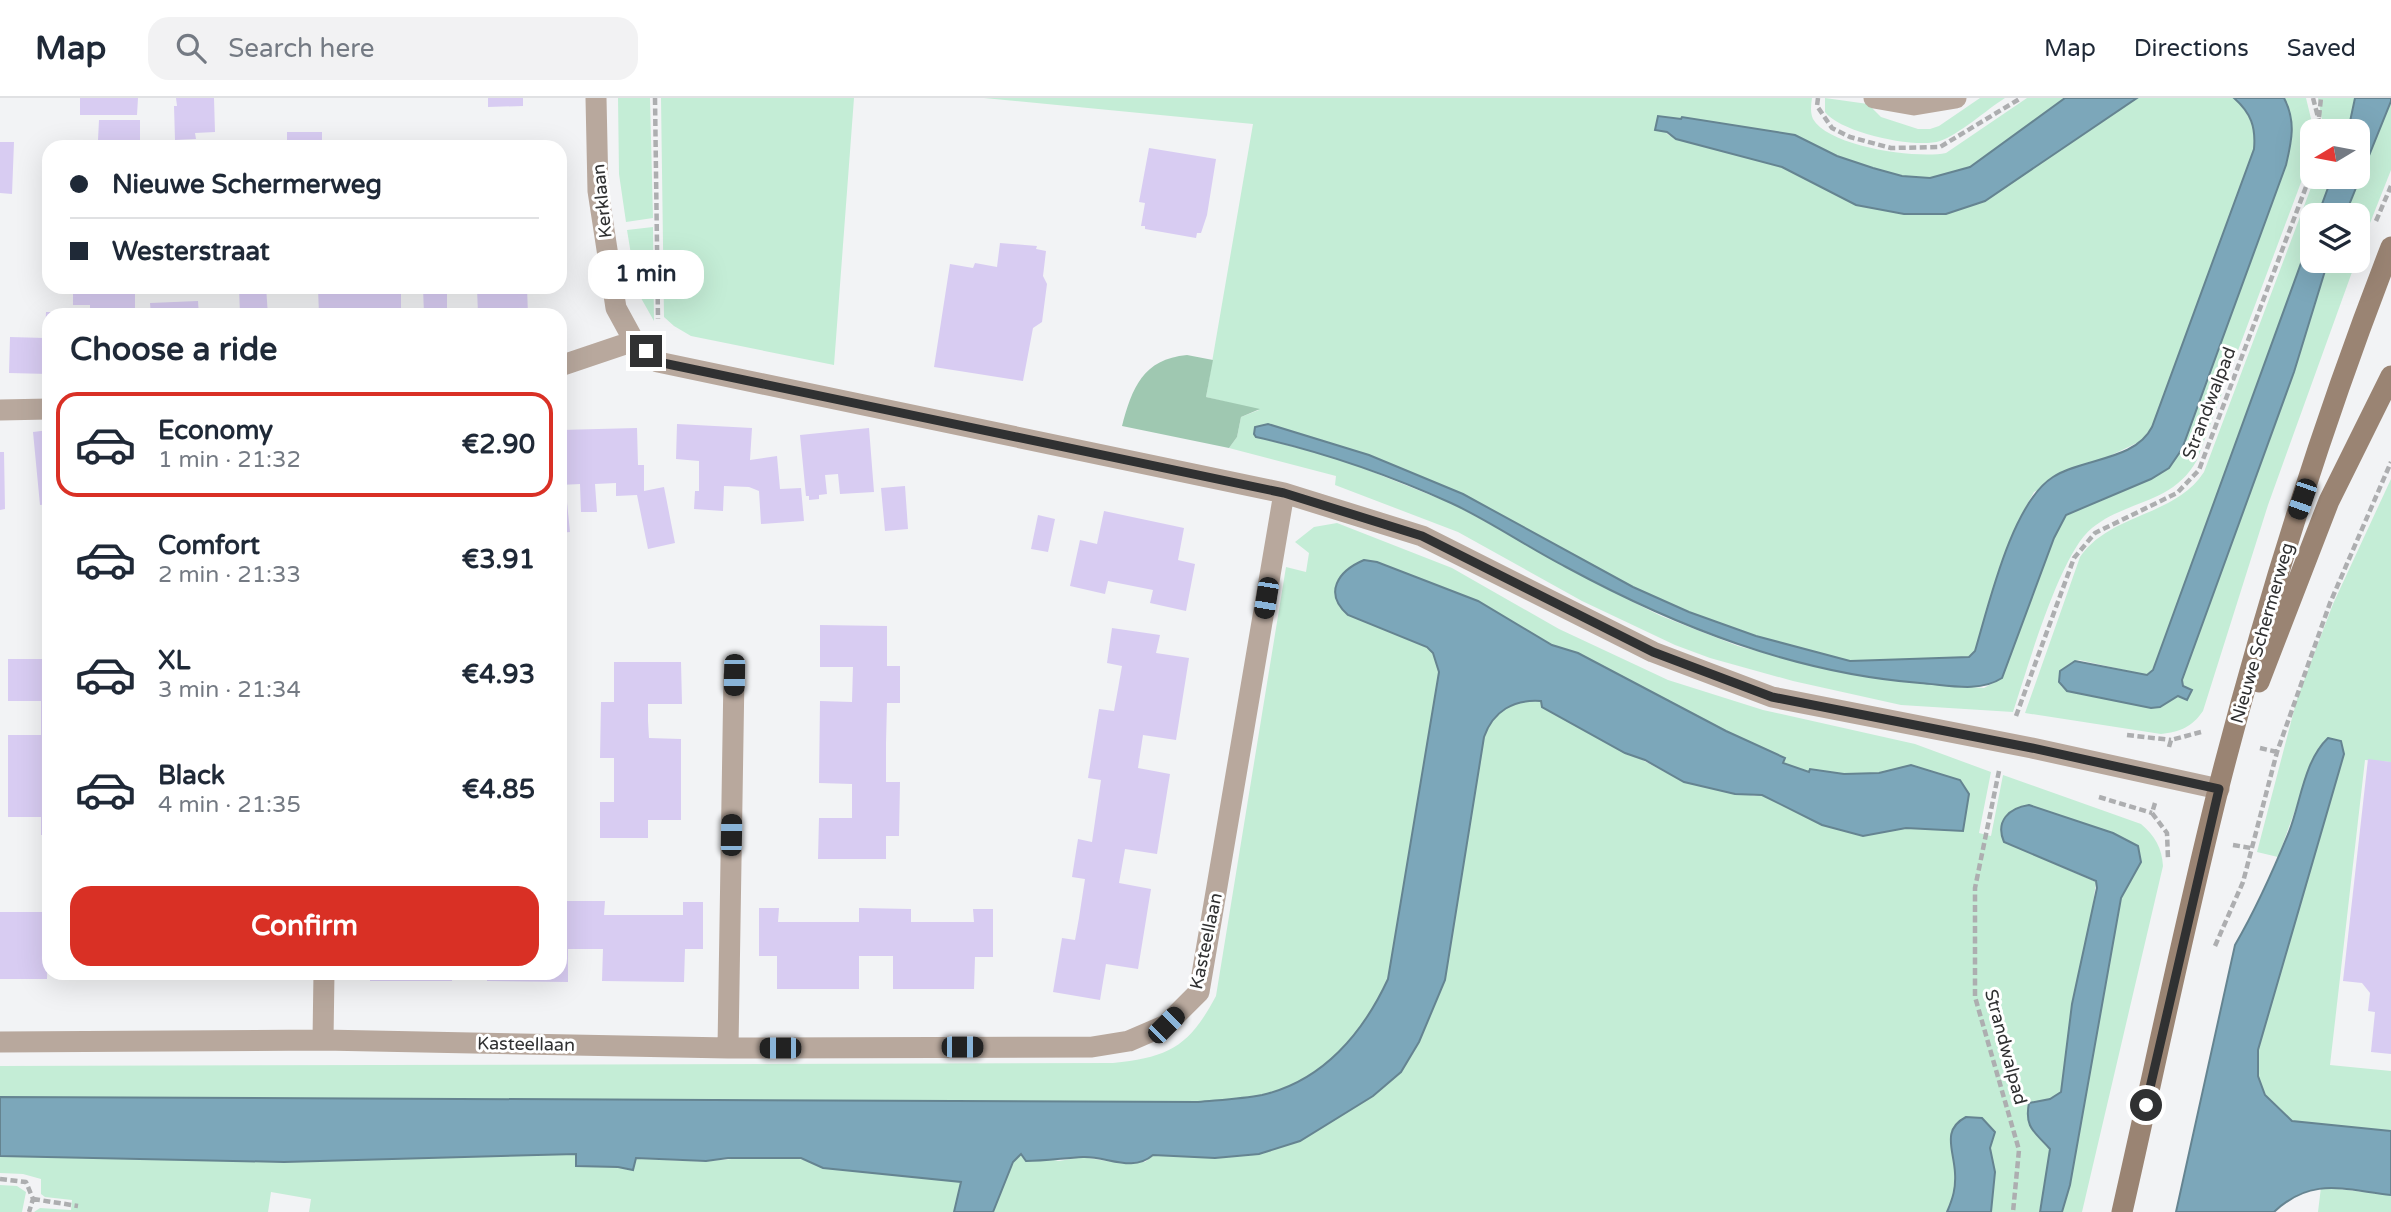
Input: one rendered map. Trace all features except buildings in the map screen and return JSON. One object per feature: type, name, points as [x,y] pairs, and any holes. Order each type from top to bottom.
[{"type":"main road","name":"Nieuwe Schermerweg","points":[[2122,1212],[2231,741],[2286,546],[2358,332],[2391,247]]},
{"type":"main road","name":"Nieuwe Schermerweg","points":[[2231,741],[2271,655],[2329,501],[2391,376]]},
{"type":"street","name":"Kerklaan","points":[[596,98],[598,191],[616,308],[634,341]]},
{"type":"street","points":[[1878,98],[1914,105],[1955,98]]},
{"type":"street","points":[[567,364],[634,341],[658,362],[1284,493],[1422,536],[1653,652],[1772,697],[2006,743],[2219,789]]},
{"type":"street","points":[[0,410],[42,409]]},
{"type":"street","name":"Kasteellaan","points":[[0,1042],[323,1040],[728,1048],[1092,1047],[1129,1041],[1166,1025],[1199,992],[1284,493]]},
{"type":"street","points":[[728,1048],[734,675]]},
{"type":"street","points":[[323,1040],[324,980]]},
{"type":"path","points":[[656,98],[658,362]]},
{"type":"path","points":[[2313,98],[2318,119]]},
{"type":"path","points":[[2319,119],[2321,98]]},
{"type":"path","name":"Strandwalpad","points":[[2013,1212],[2019,1150],[1975,997],[1975,888],[2006,743],[2074,558],[2095,533],[2177,493],[2199,470],[2305,189]]},
{"type":"path","points":[[2210,957],[2243,882],[2277,752],[2326,615],[2391,462]]},
{"type":"path","points":[[0,1179],[26,1182],[33,1199],[29,1212]]},
{"type":"path","points":[[33,1199],[78,1206]]},
{"type":"green space","points":[[618,98],[650,98],[653,218],[626,222],[619,174]]},
{"type":"green space","points":[[661,98],[854,98],[834,365],[691,336],[664,317]]},
{"type":"green space","points":[[984,98],[1812,98],[1813,119],[1822,129],[1836,137],[1875,149],[1933,154],[1946,153],[2027,98],[2065,98],[1970,167],[1930,178],[1902,176],[1873,168],[1837,156],[1795,135],[1682,117],[1658,116],[1668,135],[1782,167],[1856,205],[1904,214],[1946,213],[2137,98],[2234,98],[2245,109],[2251,121],[2254,149],[2152,427],[2141,441],[2034,492],[2019,519],[1975,651],[1969,657],[1850,661],[1756,636],[1689,612],[1633,587],[1463,494],[1369,455],[1268,424],[1255,427],[1256,437],[1340,459],[1453,504],[1661,616],[1738,646],[1825,669],[1887,680],[1984,688],[2002,678],[2054,538],[2066,515],[2169,468],[2286,165],[2292,131],[2284,98],[2306,98],[2311,119],[2300,119],[2300,185],[2197,460],[2175,486],[2106,519],[2092,528],[2080,541],[2068,561],[2046,614],[2013,712],[1901,705],[1793,681],[1710,658],[1675,645],[1582,601],[1458,532],[1335,485],[1336,476],[1229,448],[1237,437],[1241,417],[1259,410],[1206,397],[1253,124]]},
{"type":"green space","points":[[1825,98],[1868,104],[1881,117],[1918,129],[1930,129],[1939,126],[1980,98],[2005,98],[1956,133],[1940,141],[1914,143],[1862,133],[1846,127],[1825,112]]},
{"type":"green space","points":[[2318,98],[2355,98],[2351,119],[2322,119]]},
{"type":"green space","points":[[2391,101],[2391,170],[2370,223],[2370,203],[2350,203],[2355,189],[2370,189],[2370,153]]},
{"type":"green space","points":[[2310,189],[2328,189],[2322,203],[2305,203]]},
{"type":"green space","points":[[2300,217],[2300,266],[2153,670],[2147,675],[2079,660],[2060,671],[2061,686],[2067,691],[2151,708],[2160,707],[2178,696],[2186,700],[2182,680],[2294,372],[2324,273],[2352,273],[2268,505],[2203,711],[2185,728],[2161,734],[2025,713],[2080,557],[2108,531],[2177,498],[2192,487],[2204,472]]},
{"type":"green space","points":[[653,227],[654,321],[637,291],[627,230]]},
{"type":"green space","points":[[1187,355],[1213,360],[1206,397],[1260,409],[1241,417],[1237,437],[1229,448],[1122,426],[1135,388],[1150,369],[1160,362]]},
{"type":"green space","points":[[2391,479],[2391,762],[2365,760],[2330,1065],[2391,1071],[2391,1131],[2292,1121],[2265,1095],[2258,1076],[2258,1050],[2344,754],[2341,742],[2318,749],[2278,857],[2257,852],[2297,699],[2333,604]]},
{"type":"green space","points":[[1337,523],[1452,568],[1559,629],[1668,680],[1763,710],[1915,744],[1991,772],[1979,833],[1991,836],[2003,775],[2141,824],[2154,838],[2163,866],[2082,1212],[2062,1212],[2070,1185],[2121,898],[2141,862],[2138,846],[2113,833],[2029,805],[2004,842],[2096,882],[2078,1017],[2039,1212],[309,1212],[311,1199],[271,1192],[268,1212],[34,1212],[40,1208],[71,1210],[72,1200],[45,1197],[41,1194],[41,1179],[23,1174],[0,1173],[0,1156],[284,1162],[577,1154],[576,1166],[633,1170],[636,1158],[698,1161],[783,1157],[811,1162],[823,1168],[1021,1154],[1059,1161],[1082,1157],[1119,1163],[1145,1162],[1153,1155],[1215,1158],[1259,1154],[1300,1141],[1373,1096],[1401,1072],[1419,1042],[1445,980],[1484,737],[1499,714],[1522,702],[1541,701],[1542,707],[1665,772],[1754,796],[1761,795],[1863,836],[1906,828],[1963,830],[1960,780],[1911,765],[1879,773],[1844,774],[1811,769],[1810,772],[1782,763],[1784,758],[1726,731],[1578,653],[1552,645],[1478,601],[1377,562],[1364,560],[1348,615],[1427,647],[1433,653],[1439,672],[1388,979],[1366,1018],[1338,1052],[1304,1079],[1284,1088],[1262,1095],[1198,1102],[0,1097],[0,1066],[1113,1063],[1163,1053],[1186,1038],[1216,996],[1286,567],[1306,572],[1309,553],[1295,542],[1314,527]]},
{"type":"green space","points":[[0,1185],[17,1186],[26,1192],[22,1212],[0,1212]]},
{"type":"green space","points":[[2321,1187],[2391,1195],[2391,1212],[2318,1212]]},
{"type":"water","points":[[2065,98],[2137,98],[1985,201],[1946,214],[1904,214],[1856,205],[1782,167],[1676,139],[1667,132],[1655,130],[1658,116],[1682,117],[1795,135],[1837,156],[1873,168],[1902,176],[1930,178],[1970,167]]},
{"type":"water","points":[[2234,98],[2284,98],[2290,115],[2291,139],[2286,165],[2182,449],[2169,468],[2151,479],[2066,515],[2054,538],[2002,678],[1993,683],[1963,687],[1873,678],[1782,658],[1737,644],[1608,589],[1466,510],[1427,492],[1379,473],[1256,437],[1254,434],[1255,427],[1268,424],[1369,455],[1463,494],[1633,587],[1689,612],[1756,636],[1850,661],[1969,657],[1975,651],[1995,582],[2014,531],[2038,490],[2065,471],[2121,453],[2144,438],[2152,427],[2254,149],[2251,121],[2245,109]]},
{"type":"water","points":[[2355,98],[2391,98],[2370,153],[2370,119],[2351,119]]},
{"type":"water","points":[[2328,189],[2355,189],[2350,203],[2322,203]]},
{"type":"water","points":[[2300,266],[2300,273],[2324,273],[2294,372],[2182,680],[2183,686],[2192,690],[2187,700],[2178,696],[2160,707],[2151,708],[2067,691],[2059,682],[2060,671],[2075,661],[2147,675],[2153,670]]},
{"type":"water","points":[[1364,560],[1377,562],[1478,601],[1552,645],[1578,653],[1726,731],[1785,758],[1783,763],[1809,772],[1810,769],[1844,774],[1879,773],[1911,765],[1960,780],[1969,794],[1963,831],[1906,828],[1863,836],[1822,825],[1762,795],[1735,794],[1684,782],[1542,707],[1541,701],[1513,705],[1493,720],[1484,737],[1445,980],[1419,1042],[1401,1072],[1373,1096],[1300,1141],[1259,1154],[1215,1158],[1153,1155],[1137,1163],[1128,1163],[1092,1157],[1026,1161],[1021,1154],[1013,1162],[993,1212],[954,1212],[961,1182],[823,1168],[801,1158],[728,1158],[706,1161],[636,1158],[633,1170],[576,1166],[576,1154],[284,1162],[0,1156],[0,1097],[1198,1102],[1262,1095],[1284,1088],[1304,1079],[1338,1052],[1366,1018],[1388,979],[1439,672],[1433,653],[1427,647],[1348,615],[1340,607],[1335,591],[1337,583],[1347,570]]},
{"type":"water","points":[[2328,738],[2341,741],[2344,754],[2258,1050],[2258,1076],[2265,1095],[2292,1121],[2391,1131],[2391,1195],[2343,1189],[2315,1189],[2302,1193],[2274,1212],[2176,1212],[2235,945],[2283,847],[2313,758]]},
{"type":"water","points":[[2029,805],[2113,833],[2138,846],[2141,862],[2121,898],[2070,1185],[2062,1212],[2040,1212],[2050,1149],[2029,1124],[2028,1111],[2029,1103],[2050,1099],[2061,1092],[2072,1004],[2097,888],[2096,881],[2004,842],[2001,828],[2006,817],[2015,809]]},
{"type":"water","points":[[1966,1117],[1982,1118],[1995,1132],[1990,1148],[1995,1172],[1991,1212],[1947,1212],[1955,1183],[1951,1134],[1958,1122]]},
{"type":"route","points":[[646,351],[658,362],[976,426],[1284,493],[1422,536],[1653,652],[1772,697],[2032,748],[2219,789],[2146,1105]]}]
